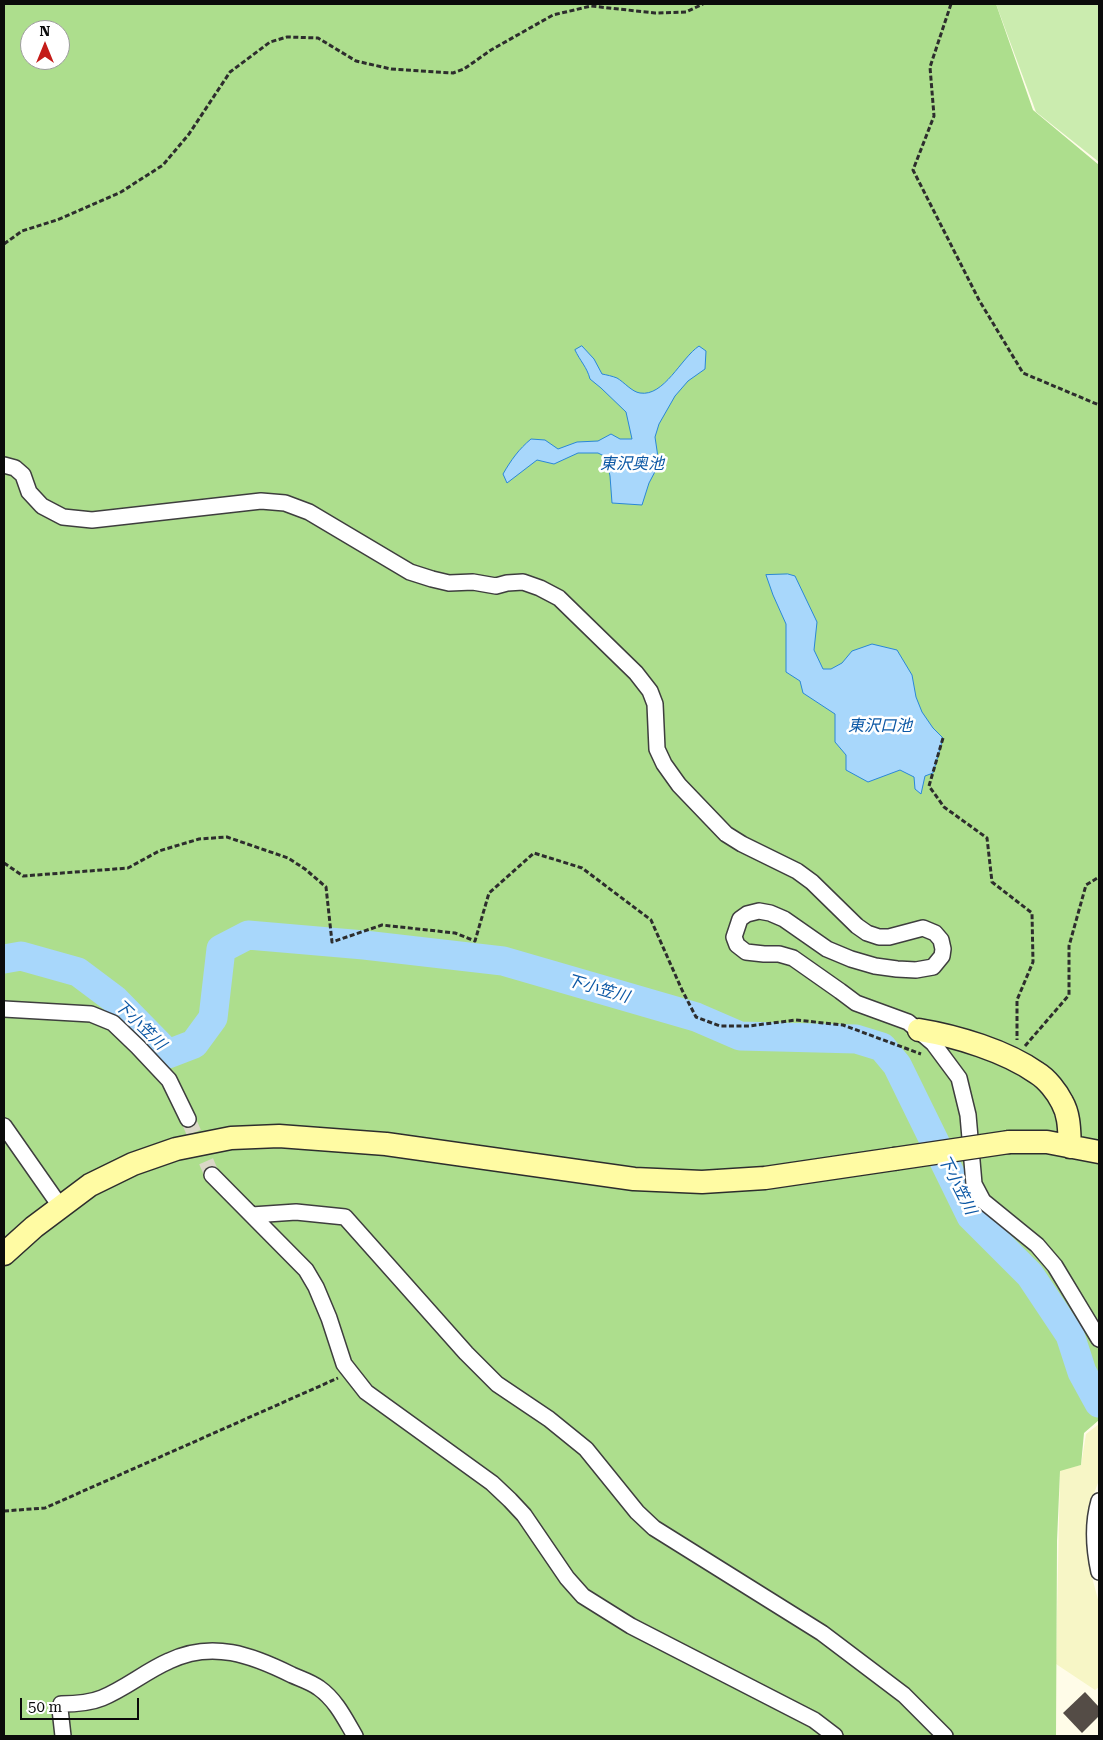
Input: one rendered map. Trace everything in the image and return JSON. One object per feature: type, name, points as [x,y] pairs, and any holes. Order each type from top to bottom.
[{"type":"street","points":[[4,465],[15,468],[23,475],[29,492],[42,506],[63,517],[92,520],[261,501],[286,503],[309,512],[410,572],[448,583],[473,582],[496,586],[523,582],[559,598],[636,672],[650,691],[656,704],[657,749],[664,764],[679,785],[726,834],[797,871],[812,882],[857,926],[867,933],[879,937],[890,937],[923,928],[935,933],[941,940],[942,956],[933,967],[916,970],[875,966],[850,959],[827,950],[784,919],[770,913],[747,914],[740,919],[734,937],[737,945],[746,952],[779,954],[793,958],[856,1003],[908,1022],[933,1043],[959,1078],[968,1115],[974,1184],[984,1201],[1037,1245],[1055,1266],[1099,1339]]},
{"type":"street","points":[[4,1009],[91,1014],[113,1023],[169,1080],[188,1119]]},
{"type":"street","points":[[918,1030],[946,1034],[1011,1058],[1039,1074],[1051,1086],[1062,1102],[1068,1118],[1070,1147]]},
{"type":"street","points":[[4,1126],[60,1206]]},
{"type":"street","points":[[4,1254],[60,1206],[90,1185],[133,1164],[176,1149],[231,1138],[279,1136],[386,1144],[634,1179],[702,1182],[765,1178],[1009,1142],[1047,1142],[1099,1152]]},
{"type":"street","points":[[212,1175],[306,1270],[326,1310],[344,1364],[366,1392],[492,1483],[524,1515],[567,1578],[583,1596],[631,1626],[814,1720],[835,1736]]},
{"type":"street","points":[[252,1215],[296,1212],[345,1217],[466,1353],[497,1384],[549,1419],[586,1448],[637,1512],[654,1528],[822,1633],[904,1695],[945,1736]]},
{"type":"street","points":[[1099,1501],[1094,1527],[1096,1560],[1099,1572]]},
{"type":"street","points":[[63,1736],[61,1704],[77,1704],[102,1698],[170,1660],[197,1651],[213,1650],[236,1653],[268,1663],[319,1688],[338,1707],[355,1736]]},
{"type":"path","points":[[4,244],[22,232],[57,220],[121,192],[163,165],[188,134],[230,72],[270,42],[288,37],[318,38],[356,61],[391,69],[453,73],[464,69],[491,50],[553,15],[591,6],[655,13],[686,12],[703,4]]},
{"type":"path","points":[[951,4],[930,67],[934,116],[913,170],[979,300],[1023,373],[1099,404]]},
{"type":"path","points":[[943,738],[929,786],[944,807],[987,838],[992,882],[1032,913],[1033,962],[1017,1000],[1017,1046]]},
{"type":"path","points":[[4,863],[23,876],[128,868],[160,851],[199,838],[227,837],[288,858],[305,869],[326,887],[332,942],[382,925],[455,933],[475,941],[489,893],[534,853],[582,868],[651,920],[696,1017],[720,1026],[749,1026],[796,1020],[843,1025],[927,1056]]},
{"type":"path","points":[[1023,1048],[1069,995],[1069,946],[1086,885],[1099,877]]},
{"type":"path","points":[[4,1511],[44,1508],[351,1372]]},
{"type":"green space","points":[[4,4],[996,4],[1033,110],[1099,165],[1099,1420],[1084,1433],[1081,1465],[1060,1471],[1057,1541],[1056,1736],[4,1736]]},
{"type":"green space","points":[[996,4],[1099,4],[1099,162],[1036,112]]},
{"type":"green space","points":[[1099,1424],[1099,1480],[1092,1499],[1087,1536],[1093,1581],[1099,1603],[1099,1687],[1095,1690],[1056,1664],[1060,1470],[1081,1465],[1086,1434]]},
{"type":"water","name":"東沢奥池","points":[[582,346],[594,359],[602,374],[617,378],[631,389],[640,393],[649,393],[657,389],[672,376],[699,346],[706,351],[705,369],[688,381],[675,396],[659,424],[655,437],[659,464],[649,483],[642,505],[612,503],[610,476],[606,457],[598,453],[578,453],[554,464],[537,460],[507,483],[503,474],[516,455],[531,439],[545,440],[558,449],[577,442],[598,441],[611,434],[620,439],[632,439],[626,412],[590,379],[575,350]]},
{"type":"water","name":"東沢口池","points":[[788,574],[795,576],[817,622],[814,650],[823,669],[831,669],[842,663],[852,651],[872,644],[897,650],[912,675],[916,697],[922,712],[943,738],[933,773],[925,776],[921,794],[915,789],[914,777],[900,770],[868,782],[846,770],[846,755],[835,742],[835,714],[803,693],[800,681],[786,672],[786,624],[766,575]]},
{"type":"building","points":[[1085,1692],[1099,1707],[1099,1716],[1082,1733],[1063,1713]]},
{"type":"waterway","name":"下小笠川","points":[[4,959],[21,956],[78,972],[114,999],[168,1054],[194,1044],[213,1018],[221,949],[248,935],[364,945],[503,961],[696,1017],[740,1036],[856,1039],[882,1047],[897,1065],[971,1216],[1030,1275],[1070,1335],[1082,1372],[1099,1403]]},
{"type":"tunnel","points":[[188,1119],[212,1175]]}]
